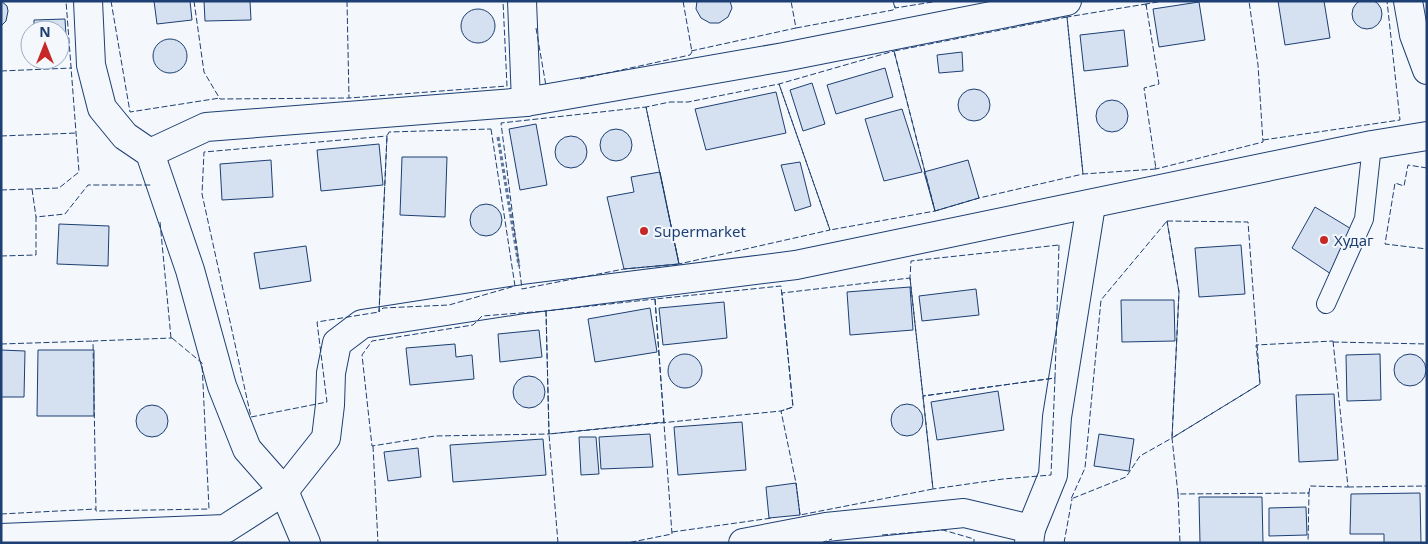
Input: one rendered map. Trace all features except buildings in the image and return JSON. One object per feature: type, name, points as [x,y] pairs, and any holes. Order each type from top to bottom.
[{"type":"street","points":[[88,1],[91,65],[102,108],[125,136],[150,153],[190,270],[226,395],[247,449],[284,491],[306,543]]},
{"type":"street","points":[[522,1],[526,102]]},
{"type":"street","points":[[150,153],[206,127],[526,102],[784,57],[1068,1]]},
{"type":"street","points":[[1408,1],[1414,35],[1427,70]]},
{"type":"street","points":[[1,538],[225,529],[284,491],[326,438],[331,373],[338,343],[362,324],[524,299],[796,265],[1372,145],[1427,136]]},
{"type":"street","points":[[743,543],[826,527],[964,513],[1030,536],[1053,476],[1057,417],[1091,205]]},
{"type":"lane","points":[[1326,304],[1364,219],[1372,145]]},
{"type":"path","points":[[492,105],[524,299]]},
{"type":"fence","points":[[1,190],[59,188],[79,172],[66,1]]},
{"type":"fence","points":[[111,1],[130,112],[220,98]]},
{"type":"fence","points":[[194,1],[204,72],[220,99],[349,98]]},
{"type":"fence","points":[[347,1],[349,98],[507,86],[503,1]]},
{"type":"fence","points":[[580,79],[690,55],[692,52],[683,1]]},
{"type":"fence","points":[[691,51],[796,28],[791,1]]},
{"type":"fence","points":[[796,28],[893,10],[895,8],[893,1]]},
{"type":"fence","points":[[895,6],[895,8],[939,1]]},
{"type":"fence","points":[[1146,6],[1146,4],[1163,1]]},
{"type":"fence","points":[[1155,167],[1156,169],[1263,142],[1258,65],[1249,1]]},
{"type":"fence","points":[[1263,140],[1400,120],[1387,1]]},
{"type":"fence","points":[[1146,4],[1159,84],[1144,88],[1156,169],[1083,174],[1067,17],[1146,4]]},
{"type":"fence","points":[[1067,17],[1083,174],[979,198],[935,211],[894,51],[1067,17]]},
{"type":"fence","points":[[536,28],[546,86]]},
{"type":"fence","points":[[894,51],[935,211],[830,230],[779,84],[894,51]]},
{"type":"fence","points":[[1,71],[72,68]]},
{"type":"fence","points":[[779,84],[830,230],[679,264],[646,107],[670,102],[688,102],[779,84]]},
{"type":"fence","points":[[646,107],[679,264],[624,269],[522,289],[501,123],[646,107]]},
{"type":"fence","points":[[491,129],[515,286],[449,305],[383,308],[379,312],[387,136],[389,132],[491,129]]},
{"type":"fence","points":[[1,136],[77,133]]},
{"type":"fence","points":[[387,136],[379,312],[317,322],[327,402],[251,417],[202,194],[204,152],[387,136]]},
{"type":"fence","points":[[1427,168],[1408,165],[1404,186],[1395,183],[1385,244],[1427,249]]},
{"type":"fence","points":[[1,256],[36,255],[36,217],[65,214],[88,185],[151,185]]},
{"type":"fence","points":[[32,189],[36,217]]},
{"type":"fence","points":[[1167,221],[1179,292],[1172,438],[1140,456],[1126,477],[1071,499],[1085,468],[1101,300],[1167,221]]},
{"type":"fence","points":[[1167,221],[1248,222],[1260,384],[1172,438],[1179,292],[1167,221]]},
{"type":"fence","points":[[160,222],[171,338]]},
{"type":"fence","points":[[1059,245],[1055,378],[923,396],[910,278],[911,261],[1059,245]]},
{"type":"fence","points":[[910,278],[933,489],[800,515],[796,483],[781,411],[793,407],[782,293],[910,278]]},
{"type":"fence","points":[[558,543],[549,434],[781,411],[793,407],[781,286],[655,299],[672,534],[627,543]]},
{"type":"fence","points":[[655,299],[664,422],[549,434],[546,311],[655,299]]},
{"type":"fence","points":[[546,311],[549,434],[435,436],[372,446],[362,355],[372,341],[473,325],[482,316],[546,311]]},
{"type":"fence","points":[[172,338],[202,363],[209,509],[96,511],[93,341],[172,338]]},
{"type":"fence","points":[[1,344],[94,341]]},
{"type":"fence","points":[[1333,341],[1348,487],[1310,486],[1309,493],[1178,494],[1172,438],[1260,384],[1256,345],[1333,341]]},
{"type":"fence","points":[[1333,342],[1427,344]]},
{"type":"fence","points":[[1055,378],[1051,475],[1003,479],[933,489],[923,396],[1055,378]]},
{"type":"fence","points":[[373,446],[378,543]]},
{"type":"fence","points":[[1348,487],[1427,486]]},
{"type":"fence","points":[[1178,493],[1180,543]]},
{"type":"fence","points":[[1307,493],[1309,493],[1308,543]]},
{"type":"fence","points":[[1064,543],[1072,499]]},
{"type":"fence","points":[[1,514],[96,509]]},
{"type":"fence","points":[[672,532],[772,518]]},
{"type":"fence","points":[[882,535],[943,530],[974,539],[974,543]]},
{"type":"fence","points":[[821,543],[832,539]]},
{"type":"place","name":"Supermarket","points":[[644,231]]},
{"type":"place","name":"Худаг","points":[[1324,240]]}]
